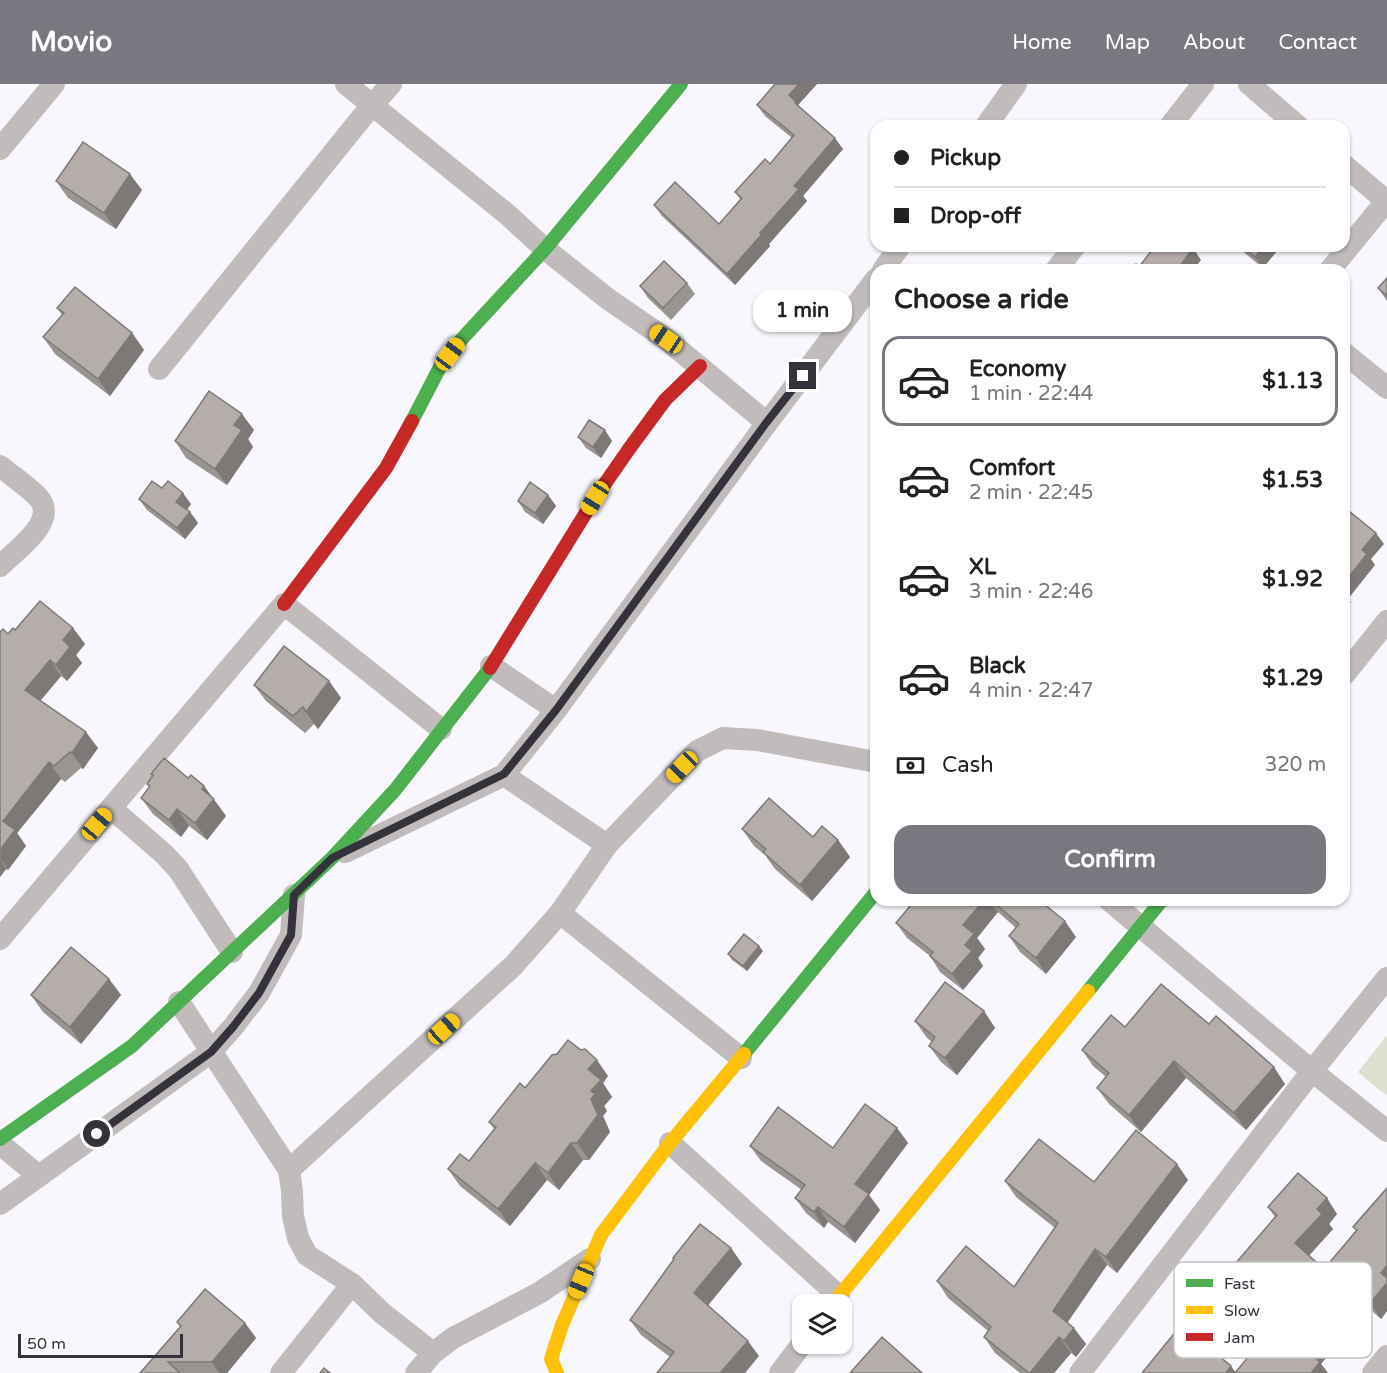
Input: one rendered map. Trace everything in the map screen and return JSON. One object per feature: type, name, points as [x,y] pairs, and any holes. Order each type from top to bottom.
[{"type":"street","points":[[0,149],[54,84]]},
{"type":"street","points":[[346,84],[508,215],[545,249],[666,339],[766,423]]},
{"type":"street","points":[[159,369],[391,84]]},
{"type":"street","points":[[0,939],[284,604],[386,468],[440,367],[460,341],[545,249],[681,84]]},
{"type":"street","points":[[990,120],[1016,84]]},
{"type":"street","points":[[1175,120],[1203,84]]},
{"type":"street","points":[[1249,84],[1291,120]]},
{"type":"street","points":[[1350,170],[1387,200],[1350,245]]},
{"type":"street","points":[[1061,264],[1070,252]]},
{"type":"street","points":[[1335,264],[1345,252]]},
{"type":"street","points":[[332,858],[504,774],[556,710],[766,423],[870,289]]},
{"type":"street","points":[[1350,358],[1387,388]]},
{"type":"street","points":[[0,1139],[132,1046],[294,895],[395,790],[491,666],[600,490],[665,400],[700,366]]},
{"type":"street","points":[[0,466],[38,497],[45,511],[37,531],[0,566]]},
{"type":"street","points":[[284,604],[441,729]]},
{"type":"street","points":[[1350,667],[1387,621]]},
{"type":"street","points":[[491,666],[556,710]]},
{"type":"street","points":[[289,1170],[513,966],[560,913],[607,845],[697,751],[723,738],[757,740],[870,761]]},
{"type":"street","points":[[504,774],[607,845]]},
{"type":"street","points":[[111,808],[178,869],[232,952]]},
{"type":"street","points":[[0,1204],[211,1052],[259,993],[291,935],[294,895]]},
{"type":"street","points":[[552,1368],[562,1325],[601,1235],[670,1143],[870,899]]},
{"type":"street","points":[[1116,906],[1312,1071],[1387,1131]]},
{"type":"street","points":[[842,1294],[1157,906]]},
{"type":"street","points":[[560,913],[741,1058]]},
{"type":"street","points":[[1080,1373],[1312,1071],[1387,978]]},
{"type":"street","points":[[179,1002],[289,1170],[293,1216],[298,1238],[308,1255],[352,1284],[382,1313],[433,1353]]},
{"type":"street","points":[[670,1143],[829,1294]]},
{"type":"street","points":[[0,1144],[39,1176]]},
{"type":"street","points":[[416,1373],[433,1353],[453,1338],[539,1293],[590,1259]]},
{"type":"street","points":[[281,1373],[352,1284]]},
{"type":"street","points":[[780,1373],[794,1354]]},
{"type":"street","points":[[1373,1373],[1387,1356]]},
{"type":"green space","points":[[1387,1035],[1387,1096],[1358,1072]]},
{"type":"building","points":[[775,84],[799,84],[789,95],[835,138],[794,186],[799,189],[727,274],[654,205],[675,182],[719,224],[742,198],[735,192],[765,159],[770,164],[794,135],[757,105]]},
{"type":"building","points":[[83,142],[130,174],[104,213],[56,181]]},
{"type":"building","points":[[1150,252],[1190,252],[1181,264],[1141,264]]},
{"type":"building","points":[[1249,252],[1259,252],[1255,257]]},
{"type":"building","points":[[664,261],[687,283],[663,308],[640,286]]},
{"type":"building","points":[[1387,278],[1387,296],[1378,288]]},
{"type":"building","points":[[75,287],[132,333],[98,379],[43,337],[64,313],[57,308]]},
{"type":"building","points":[[209,391],[242,414],[234,425],[242,430],[215,469],[175,441]]},
{"type":"building","points":[[589,420],[605,430],[593,447],[578,437]]},
{"type":"building","points":[[152,481],[162,488],[168,481],[183,493],[176,502],[190,512],[177,528],[139,499]]},
{"type":"building","points":[[530,482],[548,495],[535,513],[518,501]]},
{"type":"building","points":[[1350,512],[1376,533],[1362,550],[1367,554],[1350,575]]},
{"type":"building","points":[[40,601],[73,628],[63,640],[70,647],[56,665],[50,660],[25,690],[86,732],[72,753],[70,752],[54,766],[49,762],[3,821],[15,830],[0,850],[0,632],[3,629],[8,634],[13,628],[15,630]]},
{"type":"building","points":[[284,646],[329,681],[306,712],[303,707],[293,716],[254,685]]},
{"type":"building","points":[[164,758],[188,778],[191,775],[214,799],[195,823],[177,809],[169,820],[141,798],[150,786],[147,784],[153,775],[151,774]]},
{"type":"building","points":[[769,798],[813,837],[822,826],[838,840],[800,885],[763,852],[766,849],[742,829]]},
{"type":"building","points":[[910,906],[979,906],[963,925],[974,934],[965,945],[972,951],[952,974],[930,956],[933,952],[896,923]]},
{"type":"building","points":[[998,906],[1046,906],[1065,921],[1036,958],[1009,936],[1019,924]]},
{"type":"building","points":[[744,934],[759,946],[743,966],[728,954]]},
{"type":"building","points":[[71,947],[109,979],[70,1027],[31,995]]},
{"type":"building","points":[[945,982],[984,1011],[945,1058],[929,1046],[935,1037],[915,1021]]},
{"type":"building","points":[[1161,984],[1209,1024],[1216,1016],[1274,1067],[1234,1113],[1174,1061],[1129,1115],[1097,1088],[1109,1073],[1082,1050],[1111,1015],[1125,1027]]},
{"type":"building","points":[[568,1040],[581,1050],[585,1049],[597,1060],[588,1069],[601,1080],[591,1091],[595,1094],[591,1099],[598,1115],[577,1143],[571,1143],[548,1173],[535,1163],[498,1209],[448,1169],[460,1154],[469,1161],[496,1127],[489,1122],[520,1083],[525,1088],[552,1055],[557,1054]]},
{"type":"building","points":[[865,1104],[897,1128],[855,1184],[869,1194],[844,1227],[818,1207],[814,1212],[795,1198],[805,1185],[750,1146],[778,1107],[833,1148]]},
{"type":"building","points":[[1136,1130],[1177,1164],[1106,1257],[1095,1249],[1053,1311],[1074,1328],[1064,1341],[1059,1337],[1029,1373],[984,1337],[991,1327],[937,1281],[966,1246],[1014,1287],[1058,1223],[1005,1181],[1039,1139],[1094,1182]]},
{"type":"building","points":[[1298,1173],[1327,1198],[1317,1209],[1322,1214],[1295,1243],[1316,1262],[1237,1262],[1277,1215],[1268,1207]]},
{"type":"building","points":[[1387,1188],[1387,1265],[1381,1273],[1387,1278],[1387,1283],[1372,1301],[1372,1262],[1330,1262],[1357,1230],[1353,1227]]},
{"type":"building","points":[[700,1224],[731,1248],[694,1293],[748,1341],[720,1373],[657,1373],[674,1352],[630,1320]]},
{"type":"building","points":[[205,1289],[245,1323],[212,1362],[168,1362],[180,1373],[140,1373],[181,1326],[177,1322]]},
{"type":"building","points":[[1174,1334],[1174,1358],[1221,1358],[1231,1366],[1226,1373],[1142,1373]]},
{"type":"building","points":[[882,1337],[922,1373],[850,1373]]},
{"type":"building","points":[[1247,1358],[1315,1358],[1320,1362],[1311,1373],[1235,1373]]},
{"type":"building","points":[[324,1368],[330,1373],[320,1373]]},
{"type":"traffic: fast","points":[[412,421],[440,367],[460,341],[545,249],[681,84]]},
{"type":"traffic: fast","points":[[0,1139],[132,1046],[332,858],[395,790],[490,668]]},
{"type":"traffic: fast","points":[[744,1054],[870,899]]},
{"type":"traffic: fast","points":[[1088,991],[1157,906]]},
{"type":"traffic: slow","points":[[841,1294],[1088,991]]},
{"type":"traffic: slow","points":[[557,1373],[551,1359],[562,1325],[601,1235],[670,1143],[744,1054]]},
{"type":"traffic: jam","points":[[490,668],[595,498],[629,449],[665,400],[700,366]]},
{"type":"traffic: jam","points":[[284,604],[386,468],[412,421]]},
{"type":"route","points":[[97,1134],[211,1052],[233,1027],[259,993],[291,935],[294,895],[332,858],[504,774],[556,710],[766,423],[803,376]]}]
